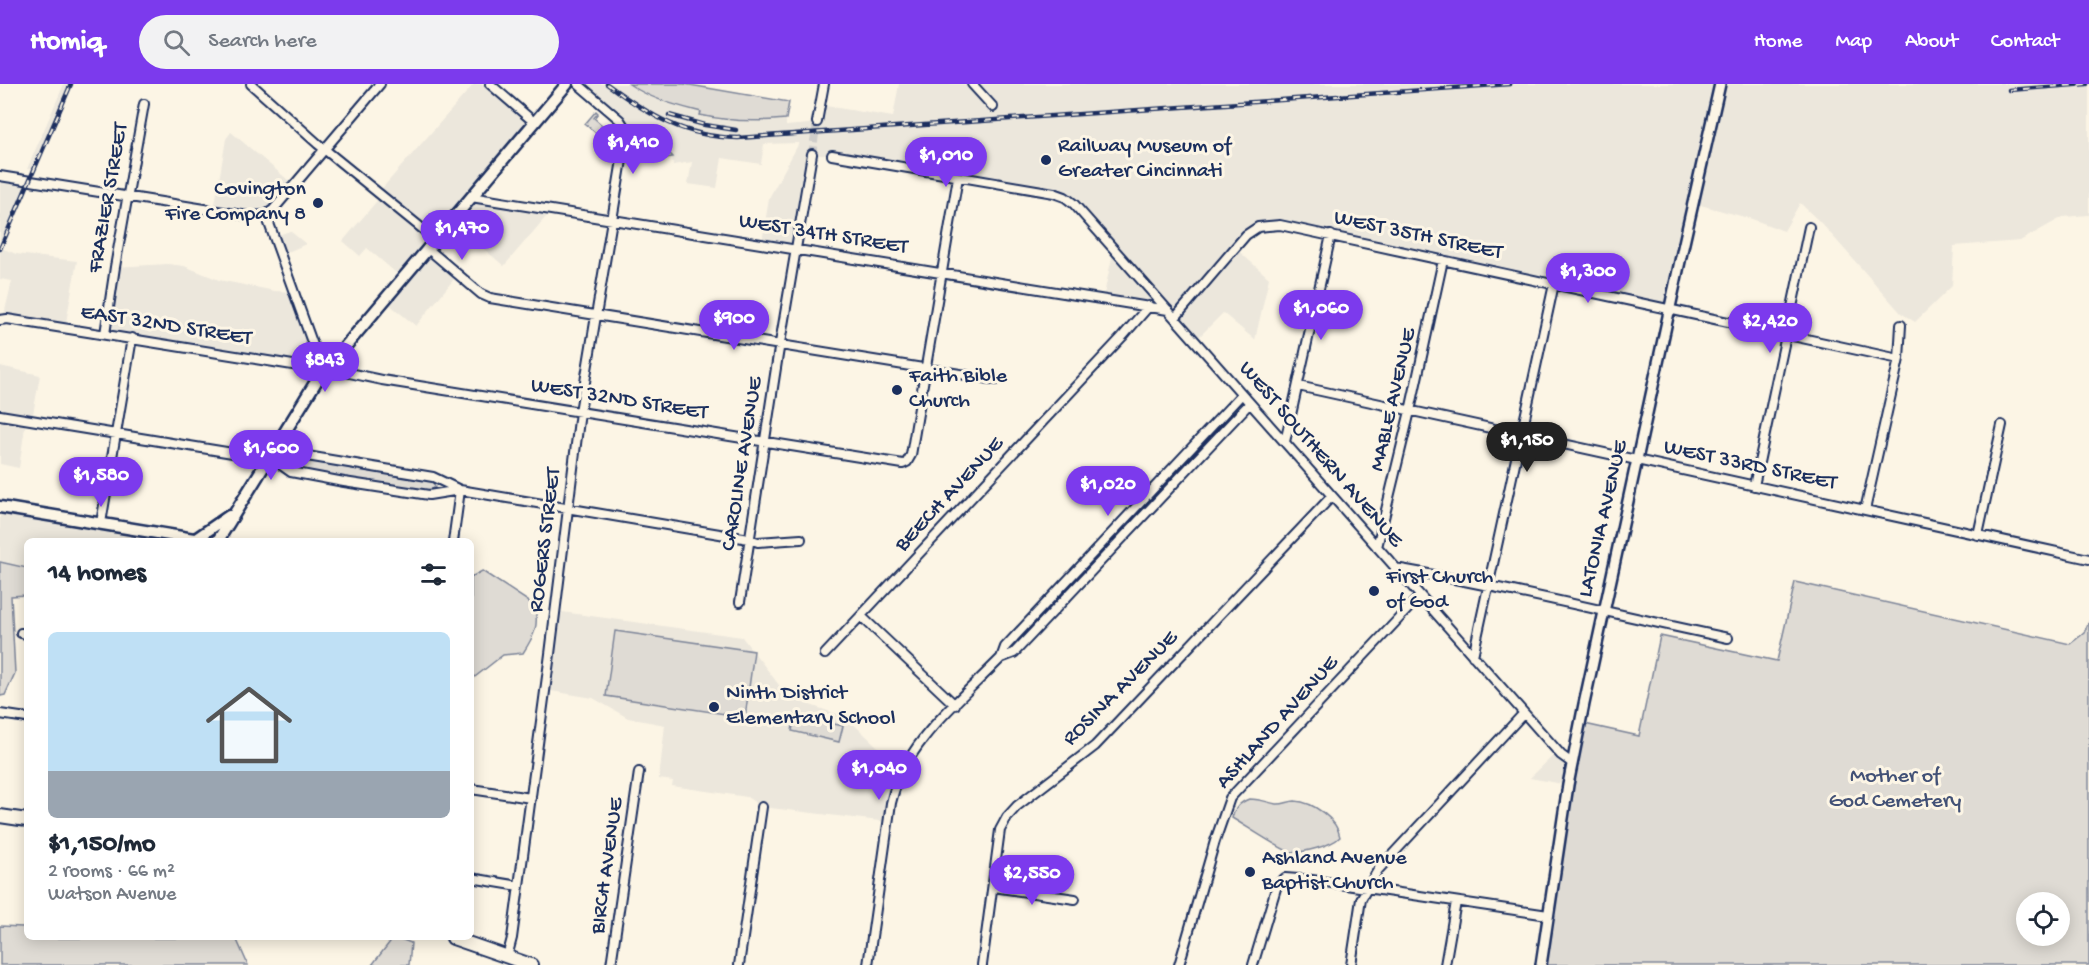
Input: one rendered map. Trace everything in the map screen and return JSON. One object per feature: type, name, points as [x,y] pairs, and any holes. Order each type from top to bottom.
[{"type":"main road","points":[[219,538],[326,368],[567,84]]},
{"type":"main road","points":[[0,507],[197,538],[236,511]]},
{"type":"main road","points":[[0,816],[24,818]]},
{"type":"main road","points":[[459,940],[531,965]]},
{"type":"street","points":[[251,84],[431,244],[481,294],[490,298],[998,380]]},
{"type":"street","points":[[0,176],[249,216],[266,215],[273,210],[380,84]]},
{"type":"street","points":[[490,84],[534,122]]},
{"type":"street","name":"ROGERS STREET","points":[[507,957],[512,938],[531,798],[580,412],[626,136],[625,128],[620,120],[578,84]]},
{"type":"street","points":[[817,122],[824,84]]},
{"type":"street","points":[[972,84],[993,107]]},
{"type":"street","name":"LATONIA AVENUE","points":[[1541,965],[1572,763],[1720,84]]},
{"type":"street","name":"FRAZIER STREET","points":[[105,334],[144,104]]},
{"type":"street","name":"CAROLINE AVENUE","points":[[740,602],[779,346],[812,154]]},
{"type":"street","points":[[832,155],[958,177],[926,369]]},
{"type":"street","name":"WEST SOUTHERN AVENUE","points":[[958,177],[1065,196],[1084,214],[1473,656],[1561,755],[1572,763]]},
{"type":"street","name":"WEST 34TH STREET","points":[[471,197],[1168,310]]},
{"type":"street","points":[[266,215],[318,356],[326,368]]},
{"type":"street","name":"WEST 35TH STREET","points":[[1175,318],[1246,235],[1258,227],[1280,225],[1899,359]]},
{"type":"street","points":[[1754,486],[1809,227]]},
{"type":"street","points":[[1285,442],[1331,235]]},
{"type":"street","name":"MABLE AVENUE","points":[[1377,547],[1443,260]]},
{"type":"street","points":[[1473,656],[1554,284]]},
{"type":"street","name":"BEECH AVENUE","points":[[825,654],[1122,338],[1149,306]]},
{"type":"street","name":"EAST 32ND STREET","points":[[0,320],[7,319],[132,338],[305,367],[326,368]]},
{"type":"street","points":[[1865,510],[1899,359],[1901,325]]},
{"type":"street","points":[[100,523],[132,338]]},
{"type":"street","name":"WEST 32ND STREET","points":[[326,368],[382,381],[896,464],[907,462],[911,455],[926,369]]},
{"type":"street","name":"WEST 33RD STREET","points":[[1298,386],[2089,559]]},
{"type":"street","points":[[1001,658],[1005,646],[1242,394]]},
{"type":"street","points":[[868,965],[888,822],[897,781],[916,748],[954,705],[1001,658],[1014,653],[1250,403]]},
{"type":"street","points":[[0,415],[257,457],[295,454],[434,477],[459,490],[758,542],[801,539]]},
{"type":"street","points":[[1978,535],[2002,425]]},
{"type":"street","points":[[270,457],[291,472],[344,482],[429,495],[459,490]]},
{"type":"street","points":[[453,538],[459,490]]},
{"type":"street","name":"ROSINA AVENUE","points":[[982,965],[1000,830],[1007,816],[1095,746],[1332,496]]},
{"type":"street","points":[[1395,568],[1489,585],[1728,638]]},
{"type":"street","name":"ASHLAND AVENUE","points":[[1179,965],[1215,840],[1230,798],[1420,596]]},
{"type":"street","points":[[861,616],[954,705]]},
{"type":"street","points":[[1351,965],[1361,899],[1378,870],[1524,713]]},
{"type":"street","points":[[0,714],[24,718]]},
{"type":"street","name":"BIRCH AVENUE","points":[[611,965],[639,772]]},
{"type":"street","points":[[474,789],[531,798]]},
{"type":"street","points":[[739,965],[762,807]]},
{"type":"street","points":[[474,878],[519,886]]},
{"type":"street","points":[[1253,965],[1277,885],[1285,878],[1548,915]]},
{"type":"street","points":[[993,887],[1075,899]]},
{"type":"street","points":[[1445,965],[1456,902]]},
{"type":"shaded area","points":[[64,84],[73,84],[36,170],[27,169]]},
{"type":"shaded area","points":[[474,84],[490,84],[534,122],[472,197],[551,211],[504,266],[451,221],[428,248],[458,274],[416,326],[384,300],[402,278],[367,248],[360,256],[343,241],[381,196],[378,193]]},
{"type":"shaded area","points":[[585,84],[629,84],[641,93],[666,103],[701,112],[701,115],[720,120],[753,122],[786,119],[786,126],[809,124],[820,105],[893,117],[899,84],[2089,84],[2089,215],[2063,217],[2020,241],[1954,246],[1952,286],[1915,322],[1901,313],[1822,224],[1800,203],[1784,231],[1752,219],[1693,203],[1670,309],[1286,226],[1258,227],[1235,248],[1269,278],[1255,340],[1223,313],[1195,341],[1168,310],[1103,299],[1114,248],[1065,197],[832,155],[812,155],[796,249],[762,243],[769,198],[799,143],[764,144],[761,164],[722,158],[717,188],[688,184],[692,162],[673,165],[672,154],[664,150],[639,143],[631,148],[629,125],[624,118]]},
{"type":"shaded area","points":[[231,132],[294,185],[266,215],[214,210],[226,139]]},
{"type":"shaded area","points":[[0,176],[30,180],[1,248],[16,254],[77,261],[65,328],[3,319],[12,281],[0,279]]},
{"type":"shaded area","points":[[290,231],[306,244],[281,255],[275,236]]},
{"type":"shaded area","points":[[168,264],[184,266],[219,280],[275,291],[294,292],[326,368],[105,334],[115,267]]},
{"type":"shaded area","points":[[0,366],[40,375],[32,420],[26,420],[19,468],[0,464]]},
{"type":"shaded area","points":[[0,507],[193,538],[24,538],[24,567],[0,562]]},
{"type":"shaded area","name":"Ninth District Elementary School","points":[[555,611],[742,637],[789,698],[846,717],[895,763],[901,773],[888,822],[762,807],[747,797],[672,786],[673,781],[659,779],[665,725],[628,718],[593,698],[545,690]]},
{"type":"shaded area","points":[[1558,751],[1572,763],[1568,785],[1530,778]]},
{"type":"green space","points":[[629,84],[684,84],[789,102],[786,119],[754,121],[722,119],[700,115],[701,112],[654,98]]},
{"type":"green space","points":[[596,111],[598,113],[594,118],[610,132],[615,127],[619,130],[616,142],[609,144],[585,124]]},
{"type":"green space","points":[[639,143],[662,150],[673,157],[630,163],[631,148]]},
{"type":"green space","points":[[293,458],[432,480],[435,487],[428,492],[295,469],[289,465]]},
{"type":"green space","points":[[0,562],[24,567],[24,595],[11,596],[15,673],[5,695],[0,696]]},
{"type":"green space","points":[[482,571],[534,605],[536,624],[533,636],[523,653],[503,655],[474,678],[474,575]]},
{"type":"green space","name":"Mother of God Cemetery","points":[[1795,582],[2070,644],[2084,633],[2089,621],[2089,965],[1541,965],[1580,723],[1639,736],[1660,636],[1777,661]]},
{"type":"green space","points":[[615,631],[754,651],[745,717],[606,696]]},
{"type":"green space","points":[[795,715],[843,726],[839,742],[792,731]]},
{"type":"green space","points":[[1249,799],[1276,804],[1302,802],[1316,808],[1329,818],[1340,837],[1316,848],[1290,852],[1232,818],[1238,806]]},
{"type":"green space","points":[[0,926],[24,927],[24,940],[237,940],[248,965],[0,965]]},
{"type":"green space","points":[[391,940],[411,943],[409,965],[372,965]]},
{"type":"tunnel","points":[[812,154],[817,122]]},
{"type":"railway","points":[[0,249],[71,84]]},
{"type":"railway","points":[[607,84],[652,114],[683,129],[718,137],[738,138],[1510,84]]},
{"type":"railway","points":[[2009,90],[2087,84]]},
{"type":"railway","points":[[669,115],[705,125],[736,130]]},
{"type":"place","name":"Railway Museum of Greater Cincinnati","points":[[1046,160]]},
{"type":"place","name":"Covington Fire Company 8","points":[[318,203]]},
{"type":"place","name":"Faith Bible Church","points":[[897,390]]},
{"type":"place","name":"First Church of God","points":[[1374,591]]},
{"type":"place","name":"Ninth District Elementary School","points":[[714,707]]},
{"type":"place","name":"Ashland Avenue Baptist Church","points":[[1250,872]]}]
